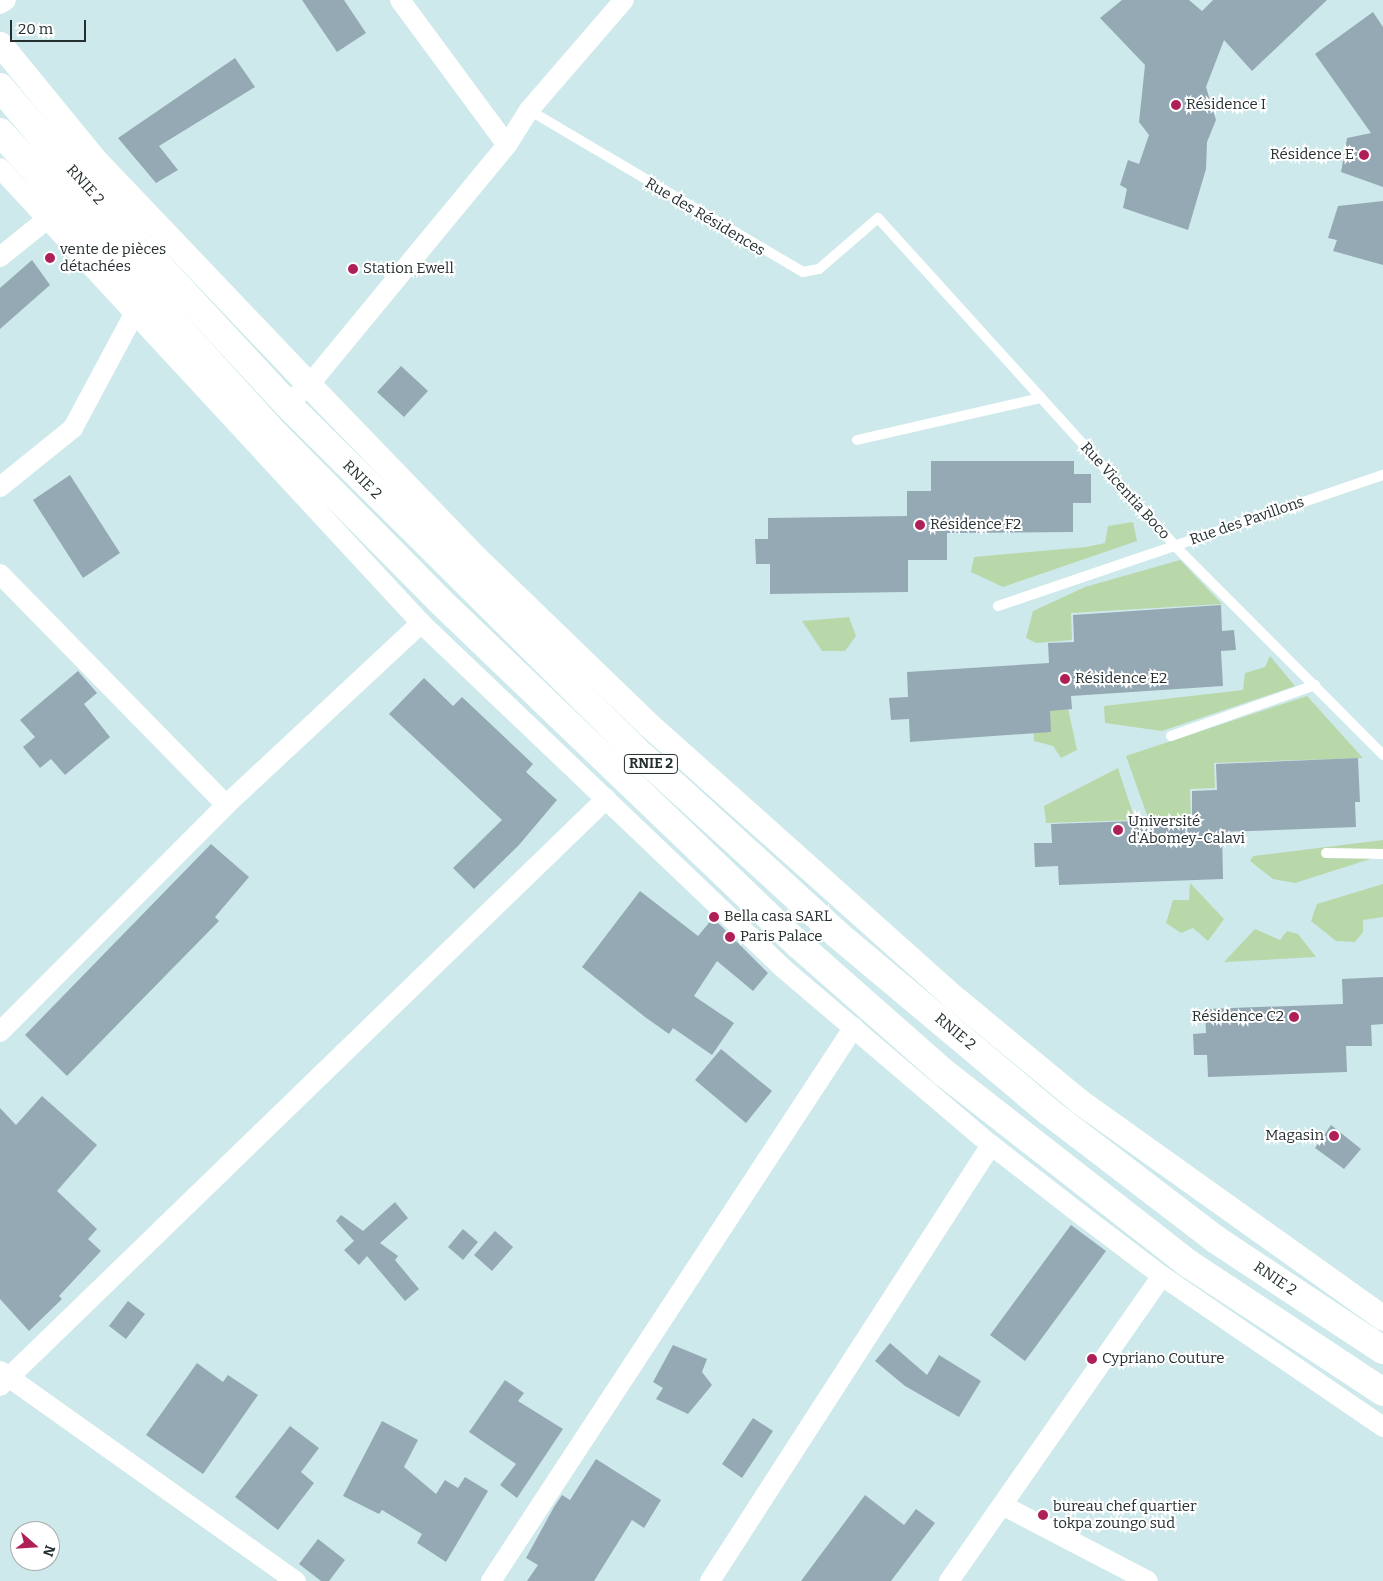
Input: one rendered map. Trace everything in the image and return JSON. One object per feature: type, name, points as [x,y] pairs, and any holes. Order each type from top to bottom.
[{"type":"highway","name":"RNIE 2","points":[[0,87],[79,180],[287,404],[642,756],[838,935],[1049,1112],[1215,1238],[1383,1350]]},
{"type":"highway","name":"RNIE 2","points":[[0,132],[55,212],[440,601],[799,945],[943,1072],[1186,1262],[1383,1392]]},
{"type":"street","points":[[0,4],[6,0]]},
{"type":"street","points":[[400,0],[508,145]]},
{"type":"street","points":[[287,404],[309,385],[508,145],[529,110],[624,0]]},
{"type":"street","points":[[0,44],[94,159],[309,385],[477,559],[649,725],[957,1000],[1079,1101],[1383,1318]]},
{"type":"street","points":[[0,168],[55,212],[134,314],[420,623],[606,799],[705,897],[991,1145],[1162,1276],[1383,1427]]},
{"type":"street","points":[[0,257],[55,212]]},
{"type":"street","points":[[0,487],[72,428],[134,314]]},
{"type":"street","points":[[0,574],[226,804]]},
{"type":"street","points":[[0,1032],[226,804],[420,623]]},
{"type":"street","points":[[296,1581],[2,1378],[606,799]]},
{"type":"street","points":[[491,1581],[854,1027]]},
{"type":"street","points":[[710,1581],[991,1145]]},
{"type":"street","points":[[949,1581],[1004,1506],[1162,1276]]},
{"type":"street","points":[[1004,1506],[1148,1581]]},
{"type":"lane","name":"Rue des Résidences","points":[[529,110],[803,272],[819,269],[878,218]]},
{"type":"lane","name":"Rue Vicentia Boco","points":[[878,218],[1175,546],[1383,754]]},
{"type":"lane","points":[[858,440],[1041,398]]},
{"type":"lane","name":"Rue des Pavillons","points":[[998,606],[1383,475]]},
{"type":"lane","points":[[1171,736],[1315,685]]},
{"type":"lane","points":[[1326,853],[1383,854]]},
{"type":"green space","points":[[1133,522],[1137,541],[1003,587],[971,572],[974,557],[1086,547],[1105,543],[1108,526]]},
{"type":"green space","points":[[1180,560],[1222,604],[1071,613],[1072,640],[1036,643],[1026,638],[1033,611],[1085,587]]},
{"type":"green space","points":[[849,617],[856,636],[845,651],[822,651],[802,621]]},
{"type":"green space","points":[[1270,656],[1295,686],[1162,731],[1105,723],[1104,706],[1243,690],[1245,673],[1265,667]]},
{"type":"green space","points":[[1307,696],[1363,758],[1214,763],[1215,788],[1190,789],[1191,817],[1148,818],[1126,756]]},
{"type":"green space","points":[[1067,704],[1077,750],[1061,758],[1053,746],[1034,741],[1033,723],[1037,711]]},
{"type":"green space","points":[[1118,768],[1135,820],[1046,823],[1044,806]]},
{"type":"green space","points":[[1383,840],[1383,855],[1295,883],[1273,879],[1250,861],[1253,856]]},
{"type":"green space","points":[[1190,883],[1224,919],[1208,941],[1193,928],[1181,933],[1166,923],[1173,900],[1189,900]]},
{"type":"green space","points":[[1383,884],[1383,917],[1363,920],[1363,932],[1355,942],[1336,941],[1311,921],[1317,904]]},
{"type":"green space","points":[[1255,929],[1280,940],[1287,931],[1298,934],[1316,957],[1224,962]]},
{"type":"building","points":[[302,0],[344,0],[366,33],[337,52]]},
{"type":"building","name":"Résidence I","points":[[1122,0],[1189,0],[1202,11],[1213,0],[1327,0],[1252,71],[1224,40],[1206,87],[1216,120],[1207,142],[1206,169],[1188,230],[1123,208],[1127,189],[1120,185],[1128,160],[1139,164],[1149,135],[1139,122],[1145,65],[1100,18]]},
{"type":"building","name":"Résidence E","points":[[1373,12],[1383,27],[1383,187],[1341,172],[1347,138],[1371,133],[1315,54]]},
{"type":"building","points":[[235,58],[255,87],[159,146],[178,170],[156,183],[118,138]]},
{"type":"building","points":[[1383,201],[1383,265],[1333,251],[1337,240],[1328,238],[1338,206]]},
{"type":"building","points":[[32,260],[50,285],[0,329],[0,288]]},
{"type":"building","points":[[401,366],[428,391],[404,417],[377,392]]},
{"type":"building","name":"Résidence F2","points":[[931,461],[1074,461],[1074,474],[1091,474],[1091,503],[1073,503],[1073,532],[947,533],[947,560],[908,560],[908,592],[770,594],[770,564],[756,564],[755,539],[768,539],[768,518],[907,516],[907,491],[931,491]]},
{"type":"building","points":[[70,475],[120,553],[83,578],[33,500]]},
{"type":"building","name":"Résidence E2","points":[[1221,605],[1222,631],[1234,630],[1236,650],[1221,651],[1223,686],[1071,696],[1072,709],[1050,711],[1051,732],[910,742],[909,719],[891,720],[889,698],[908,697],[907,672],[1049,663],[1048,643],[1074,642],[1073,615]]},
{"type":"building","points":[[78,671],[97,693],[84,704],[110,737],[65,775],[51,759],[40,768],[23,747],[35,737],[20,720]]},
{"type":"building","points":[[424,678],[453,706],[462,697],[533,764],[526,772],[557,800],[519,845],[474,889],[453,868],[502,820],[389,714]]},
{"type":"building","points":[[1358,758],[1360,802],[1355,802],[1356,827],[1222,832],[1223,879],[1059,885],[1058,866],[1035,867],[1034,843],[1052,843],[1051,824],[1192,819],[1192,791],[1217,790],[1216,764]]},
{"type":"building","points":[[211,844],[249,877],[215,917],[219,921],[67,1076],[25,1035]]},
{"type":"building","points":[[640,891],[698,936],[713,918],[768,973],[753,991],[717,961],[694,996],[734,1023],[712,1055],[673,1028],[669,1034],[582,967]]},
{"type":"building","name":"Résidence C2","points":[[1383,977],[1383,1024],[1371,1025],[1372,1046],[1346,1046],[1347,1072],[1208,1077],[1207,1055],[1194,1055],[1193,1034],[1206,1033],[1205,1009],[1343,1004],[1342,979]]},
{"type":"building","points":[[721,1049],[772,1091],[746,1123],[695,1080]]},
{"type":"building","points":[[42,1096],[97,1145],[57,1191],[97,1229],[88,1239],[101,1251],[59,1296],[62,1299],[29,1331],[0,1299],[0,1108],[16,1125]]},
{"type":"building","name":"Magasin","points":[[1331,1125],[1361,1149],[1344,1169],[1315,1148]]},
{"type":"building","points":[[395,1202],[408,1218],[380,1243],[398,1256],[395,1260],[419,1289],[405,1301],[367,1256],[359,1265],[344,1250],[354,1241],[336,1221],[341,1215],[363,1231]]},
{"type":"building","points":[[1071,1225],[1106,1251],[1025,1361],[990,1335]]},
{"type":"building","points":[[463,1229],[478,1242],[463,1260],[448,1247]]},
{"type":"building","points":[[495,1231],[513,1247],[492,1271],[474,1255]]},
{"type":"building","points":[[128,1301],[145,1314],[126,1339],[109,1326]]},
{"type":"building","points":[[890,1343],[927,1375],[939,1355],[981,1381],[959,1417],[905,1386],[875,1361]]},
{"type":"building","points":[[673,1345],[707,1359],[702,1372],[712,1385],[688,1414],[656,1399],[663,1388],[653,1382]]},
{"type":"building","points":[[197,1363],[223,1382],[228,1375],[258,1395],[203,1474],[146,1435]]},
{"type":"building","points":[[505,1380],[524,1393],[518,1401],[563,1429],[517,1498],[500,1485],[516,1464],[469,1432]]},
{"type":"building","points":[[753,1418],[773,1431],[742,1478],[722,1464]]},
{"type":"building","points":[[382,1421],[418,1440],[404,1467],[436,1494],[445,1480],[458,1488],[465,1477],[488,1491],[446,1562],[417,1543],[422,1534],[382,1510],[379,1514],[343,1496]]},
{"type":"building","points":[[290,1426],[319,1448],[301,1472],[314,1483],[278,1530],[235,1497]]},
{"type":"building","points":[[596,1459],[661,1500],[644,1528],[632,1520],[594,1581],[527,1581],[538,1565],[526,1558],[554,1507],[562,1495],[570,1500]]},
{"type":"building","points":[[865,1495],[904,1525],[916,1509],[935,1523],[891,1581],[801,1581]]},
{"type":"building","points":[[318,1539],[345,1560],[329,1581],[321,1581],[299,1564]]},
{"type":"place","name":"Résidence I","points":[[1176,105]]},
{"type":"place","name":"Résidence E","points":[[1364,155]]},
{"type":"place","name":"vente de pièces détachées","points":[[50,258]]},
{"type":"place","name":"Station Ewell","points":[[353,269]]},
{"type":"place","name":"Résidence F2","points":[[920,525]]},
{"type":"place","name":"Résidence E2","points":[[1065,679]]},
{"type":"place","name":"Université d'Abomey-Calavi","points":[[1118,830]]},
{"type":"place","name":"Bella casa SARL","points":[[714,917]]},
{"type":"place","name":"Paris Palace","points":[[730,937]]},
{"type":"place","name":"Résidence C2","points":[[1294,1017]]},
{"type":"place","name":"Magasin","points":[[1334,1136]]},
{"type":"place","name":"Cypriano Couture","points":[[1092,1359]]},
{"type":"place","name":"bureau chef quartier tokpa zoungo sud","points":[[1043,1515]]}]
